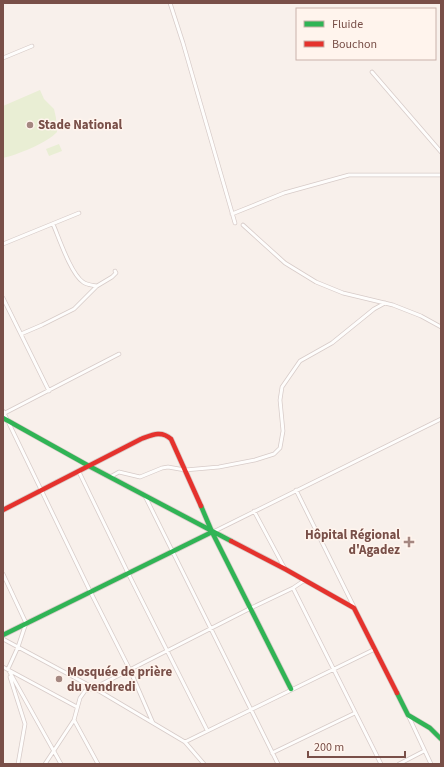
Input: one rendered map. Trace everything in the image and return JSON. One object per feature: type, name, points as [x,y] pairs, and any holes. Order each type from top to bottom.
[{"type":"street","points":[[170,3],[183,42],[235,223]]},
{"type":"street","points":[[3,58],[32,46]]},
{"type":"street","points":[[372,72],[441,152]]},
{"type":"street","points":[[232,214],[284,194],[350,175],[441,175]]},
{"type":"street","points":[[3,244],[79,214]]},
{"type":"street","points":[[53,224],[73,270],[81,281],[88,285],[97,286]]},
{"type":"street","points":[[243,225],[285,263],[316,282],[343,293],[393,305],[421,316],[441,327]]},
{"type":"street","points":[[20,334],[74,309],[97,286],[112,277],[116,273],[115,271]]},
{"type":"street","points":[[3,298],[49,391]]},
{"type":"street","points":[[110,477],[119,472],[140,477],[168,467],[185,470],[226,466],[255,460],[274,454],[280,448],[283,431],[280,400],[282,387],[300,361],[332,343],[374,309],[385,303]]},
{"type":"street","points":[[4,415],[119,354]]},
{"type":"street","points":[[4,415],[89,466],[212,532],[286,569],[354,608]]},
{"type":"street","points":[[4,415],[42,490],[90,592],[130,670],[153,723]]},
{"type":"street","points":[[3,635],[441,419]]},
{"type":"street","points":[[3,510],[157,432],[163,433],[171,439],[212,532],[291,689]]},
{"type":"street","points":[[79,472],[128,573],[208,730]]},
{"type":"street","points":[[296,490],[431,764]]},
{"type":"street","points":[[145,496],[278,764]]},
{"type":"street","points":[[254,511],[286,569]]},
{"type":"street","points":[[3,574],[26,623],[18,647],[8,669],[25,724],[18,764]]},
{"type":"street","points":[[45,764],[74,720],[80,698],[85,691],[94,688],[293,588],[305,580]]},
{"type":"street","points":[[293,588],[381,764]]},
{"type":"street","points":[[3,639],[94,688],[186,742],[204,764]]},
{"type":"street","points":[[186,742],[250,709],[374,649]]},
{"type":"street","points":[[3,667],[77,707]]},
{"type":"street","points":[[8,669],[61,764]]},
{"type":"street","points":[[272,753],[355,713]]},
{"type":"street","points":[[408,715],[430,728],[441,739]]},
{"type":"street","points":[[74,720],[98,764]]},
{"type":"street","points":[[400,764],[424,751]]},
{"type":"green space","name":"Stade National","points":[[40,90],[44,99],[54,109],[57,132],[32,148],[3,158],[3,106]]},
{"type":"green space","points":[[59,144],[62,151],[49,156],[46,149]]},
{"type":"traffic: fast","points":[[3,418],[89,466],[231,541]]},
{"type":"traffic: fast","points":[[201,506],[212,532],[291,689]]},
{"type":"traffic: fast","points":[[3,635],[212,532]]},
{"type":"traffic: fast","points":[[397,693],[408,715],[430,728],[441,739]]},
{"type":"traffic: jam","points":[[3,510],[141,439],[160,434],[171,439],[201,506]]},
{"type":"traffic: jam","points":[[231,541],[285,569],[354,608],[397,693]]},
{"type":"place","name":"Stade National","points":[[30,125]]},
{"type":"place","name":"Hôpital Régional d'Agadez","points":[[409,542]]},
{"type":"place","name":"Mosquée de prière du vendredi","points":[[59,679]]}]
